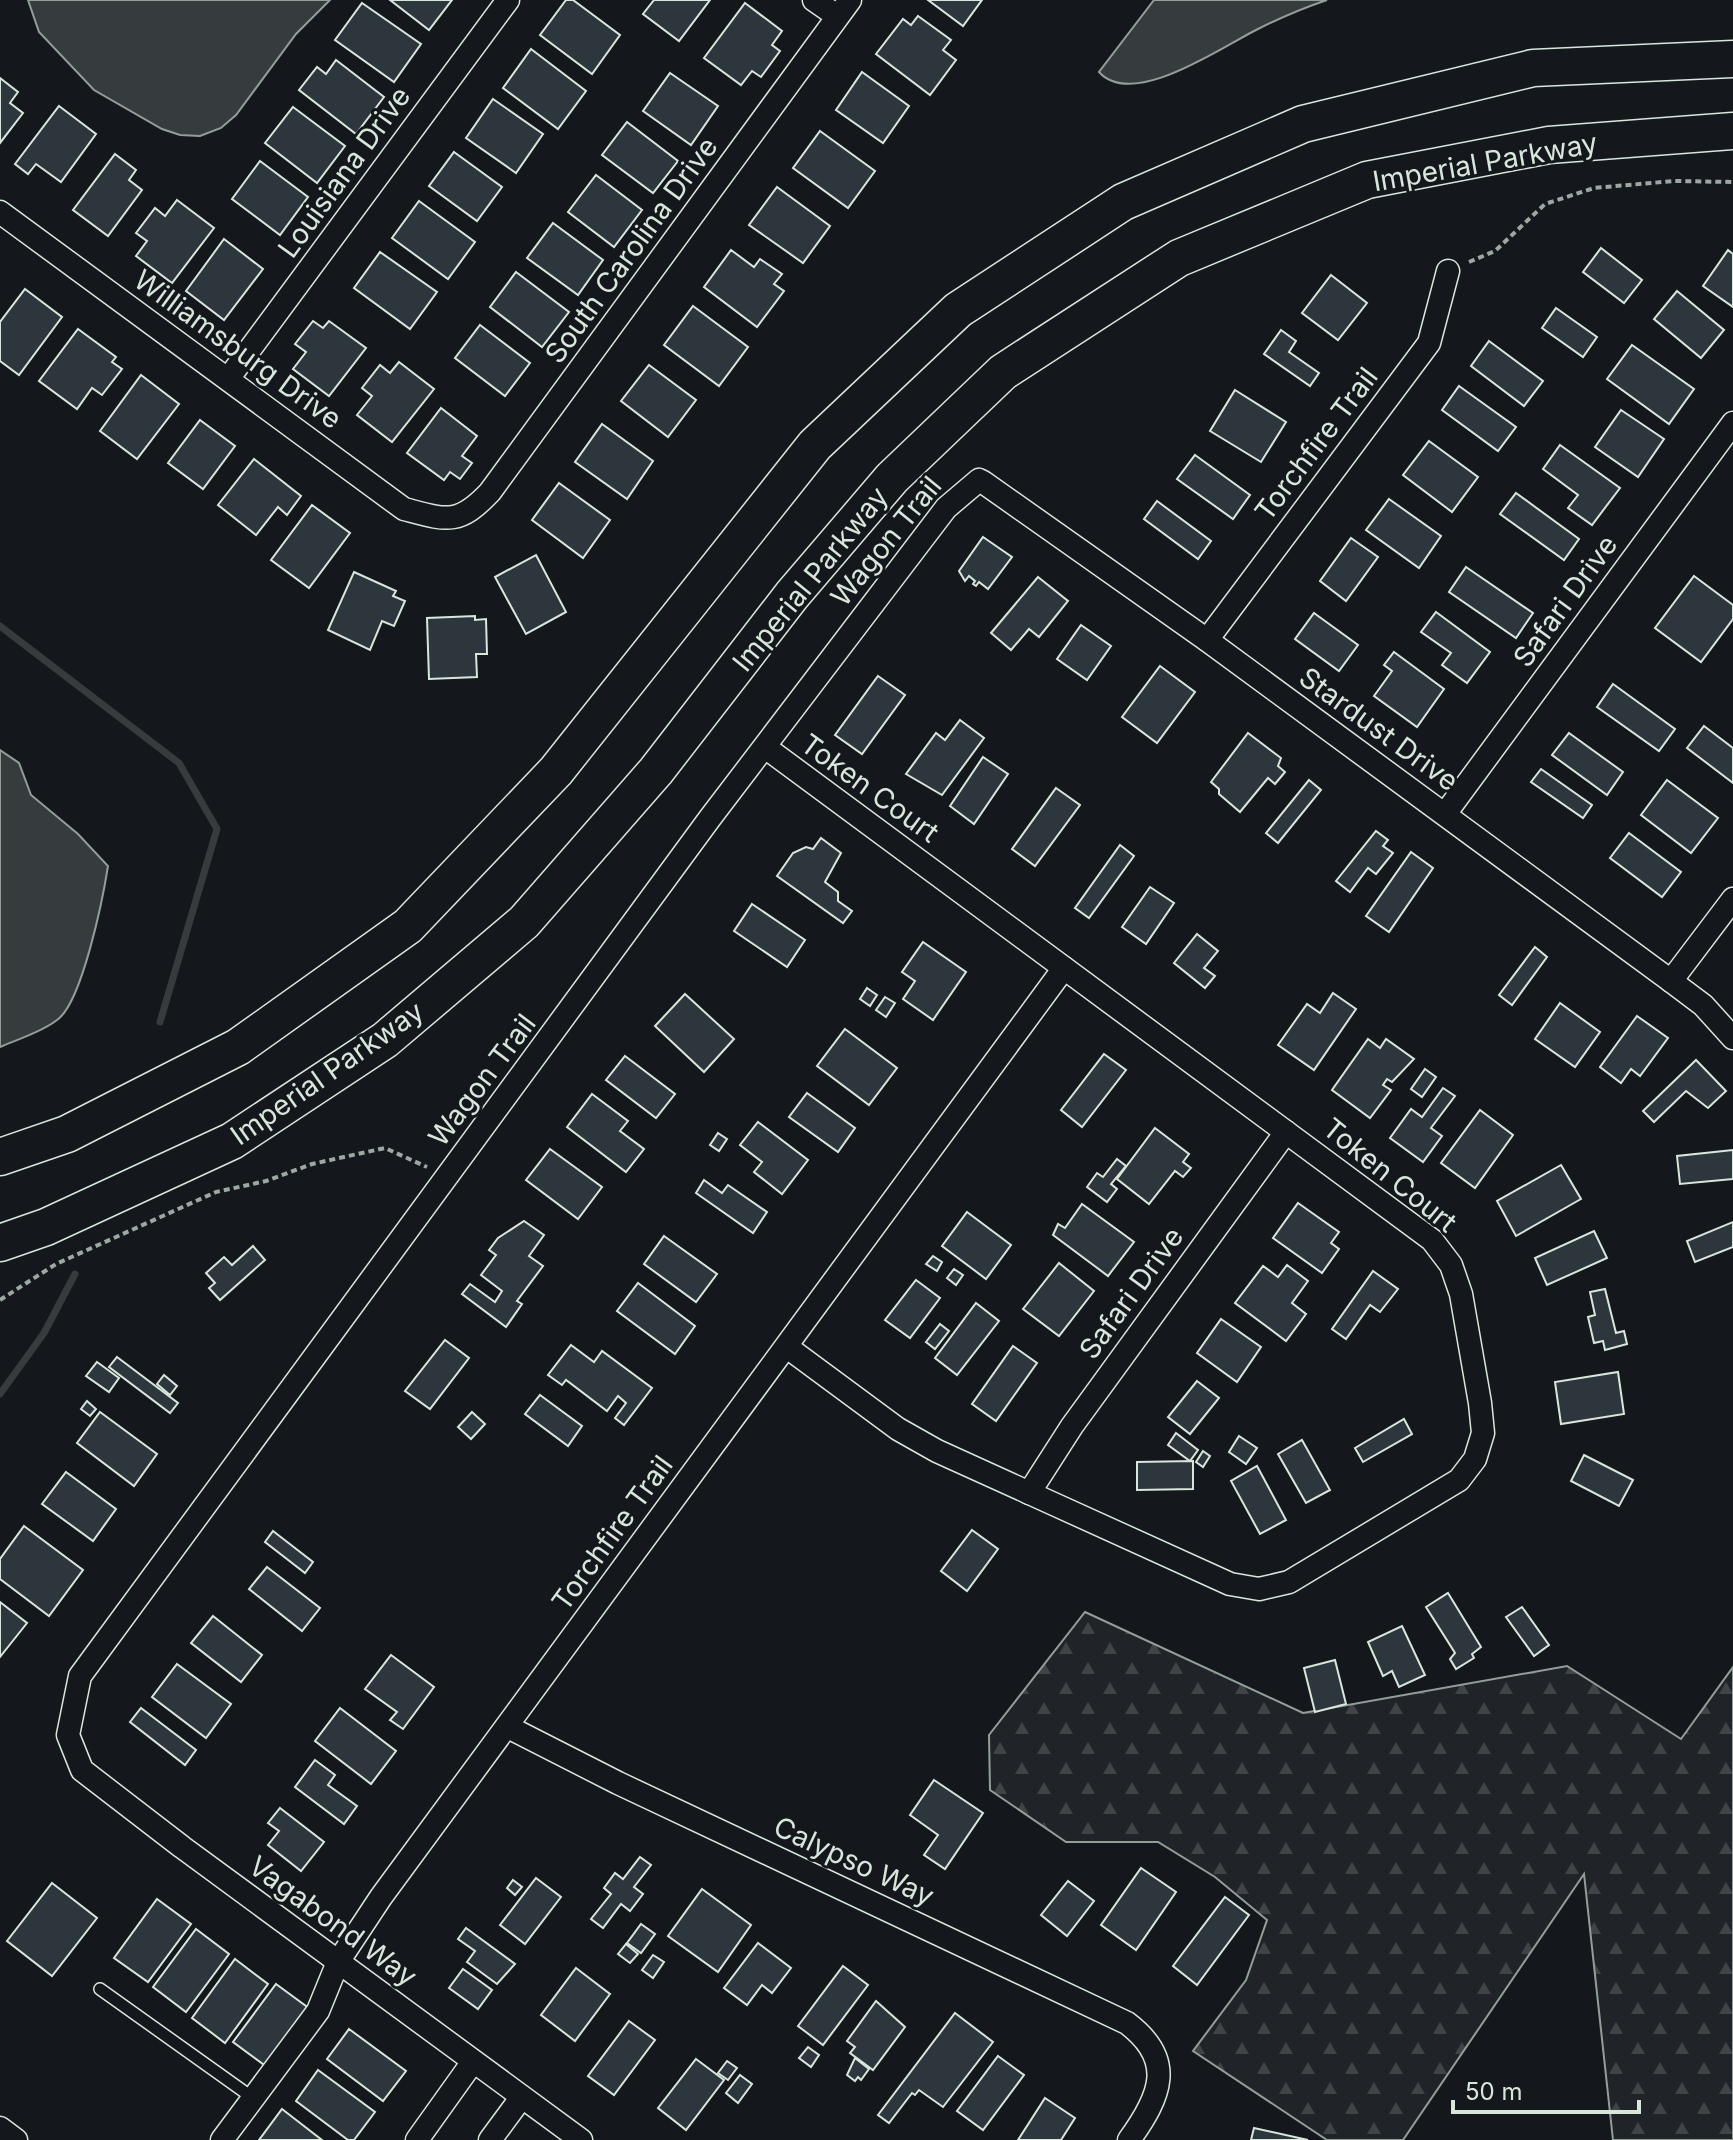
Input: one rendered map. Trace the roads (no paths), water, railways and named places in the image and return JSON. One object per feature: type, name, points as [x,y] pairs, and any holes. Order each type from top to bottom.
[{"type":"main road","points":[[0,1157],[67,1134],[238,1047],[408,926],[556,771],[815,445],[958,310],[1123,202],[1303,124],[1533,68],[1733,59]]},
{"type":"main road","name":"Imperial Parkway","points":[[0,1243],[46,1227],[232,1141],[385,1040],[524,922],[656,771],[792,595],[892,478],[1003,372],[1179,258],[1367,180],[1549,145],[1733,131]]},
{"type":"street","name":"Louisiana Drive","points":[[228,379],[508,0]]},
{"type":"street","points":[[814,0],[843,8]]},
{"type":"street","name":"South Carolina Drive","points":[[446,520],[472,512],[490,492],[843,8]]},
{"type":"street","name":"Williamsburg Drive","points":[[0,212],[404,509],[446,520]]},
{"type":"street","name":"Torchfire Trail","points":[[1207,640],[1429,343],[1448,271]]},
{"type":"street","name":"Safari Drive","points":[[1445,814],[1733,423]]},
{"type":"street","name":"Stardust Drive","points":[[979,480],[1207,640],[1671,981],[1703,1005],[1733,1038]]},
{"type":"street","name":"Wagon Trail","points":[[68,1735],[80,1676],[765,747],[946,508],[979,480]]},
{"type":"street","name":"Token Court","points":[[765,747],[1432,1240],[1451,1265],[1461,1294],[1483,1433],[1475,1459],[1459,1480],[1289,1582],[1259,1589],[1230,1584],[1029,1493],[898,1429],[787,1347]]},
{"type":"street","points":[[1671,981],[1733,899]]},
{"type":"street","name":"Torchfire Trail","points":[[222,2140],[318,2011],[338,1962],[381,1897],[1064,968]]},
{"type":"street","name":"Safari Drive","points":[[1029,1493],[1072,1426],[1286,1132]]},
{"type":"street","name":"Calypso Way","points":[[508,1727],[632,1790],[1127,2023],[1149,2040],[1161,2065],[1150,2108],[1129,2140]]},
{"type":"street","name":"Vagabond Way","points":[[68,1735],[82,1770],[472,2063],[581,2140]]},
{"type":"street","points":[[417,2140],[472,2063]]},
{"type":"street","points":[[490,2140],[521,2098]]},
{"type":"street","points":[[0,2128],[16,2140]]},
{"type":"lane","points":[[100,1989],[253,2098]]},
{"type":"waterway","points":[[0,626],[179,763],[217,829],[160,1022]]},
{"type":"waterway","points":[[0,1394],[44,1333],[75,1274]]}]
